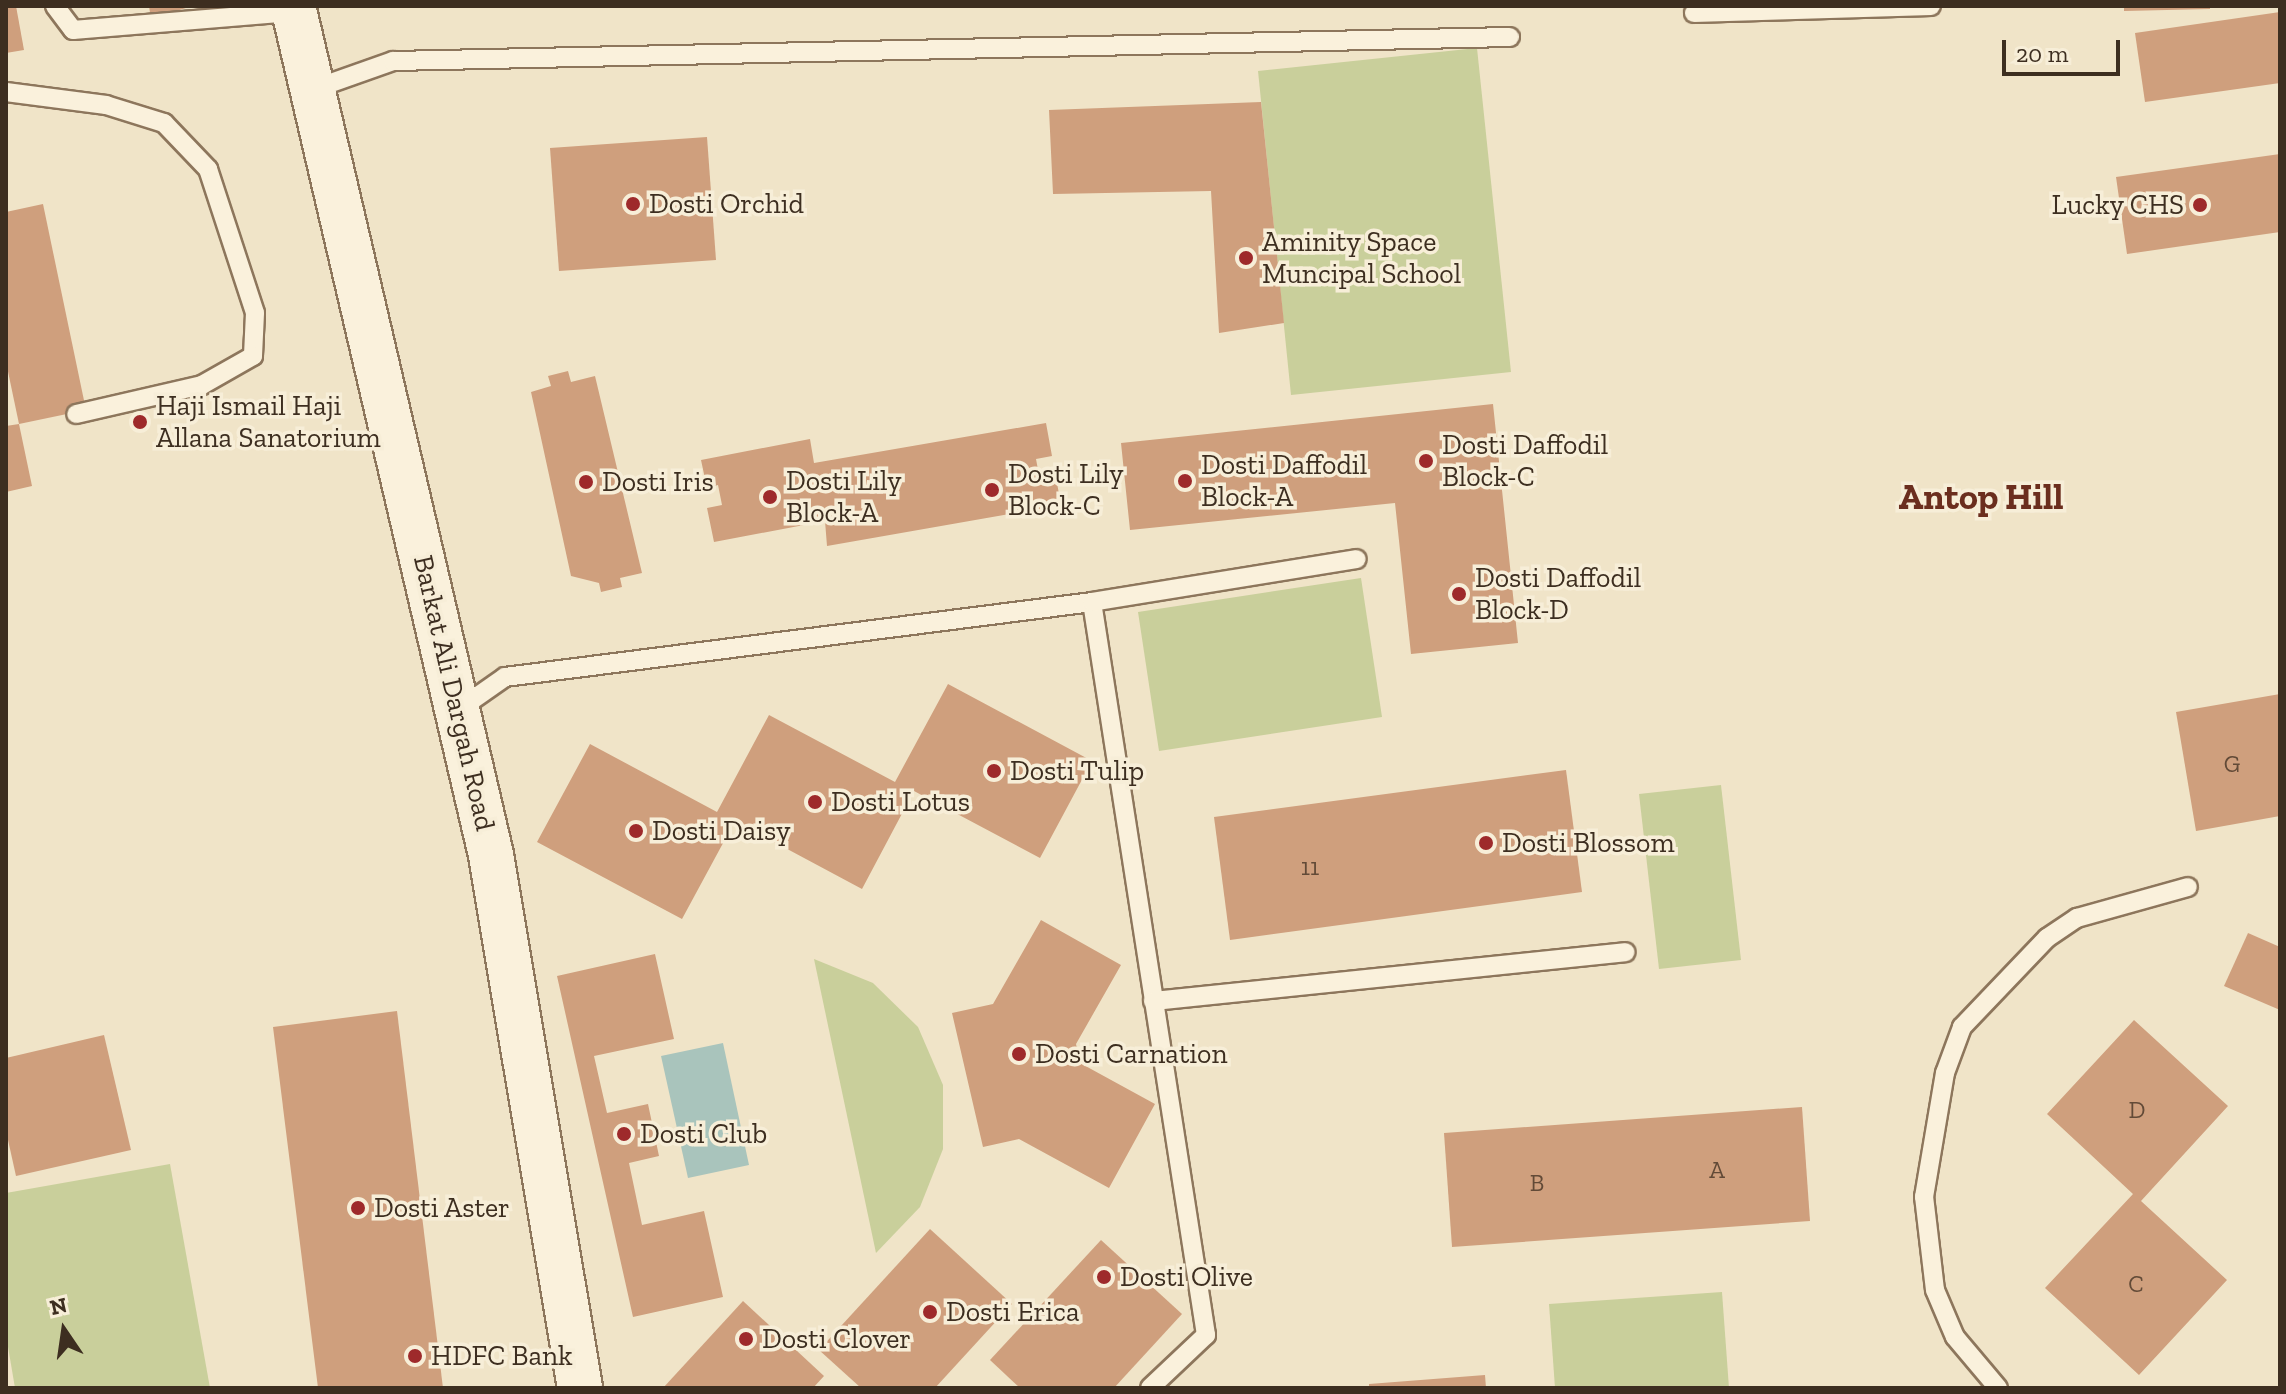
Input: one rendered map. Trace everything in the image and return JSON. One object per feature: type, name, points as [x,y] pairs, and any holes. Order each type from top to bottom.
[{"type":"main road","name":"Barkat Ali Dargah Road","points":[[293,9],[491,855],[580,1388]]},
{"type":"lane","points":[[55,6],[73,30],[293,9]]},
{"type":"lane","points":[[1694,13],[1931,6]]},
{"type":"lane","points":[[314,89],[393,61],[1510,37]]},
{"type":"lane","points":[[6,92],[106,105],[164,123],[208,169],[255,313],[253,356],[202,385],[76,414]]},
{"type":"lane","points":[[458,710],[505,677],[1092,602],[1357,559]]},
{"type":"lane","points":[[1092,602],[1206,1335],[1150,1388]]},
{"type":"lane","points":[[1998,1388],[1955,1337],[1935,1290],[1924,1197],[1945,1073],[1962,1027],[2047,938],[2077,918],[2188,887]]},
{"type":"lane","points":[[1153,1001],[1625,952]]},
{"type":"green space","points":[[1477,48],[1511,372],[1291,395],[1258,71]]},
{"type":"green space","points":[[1361,578],[1382,717],[1159,751],[1138,612]]},
{"type":"green space","points":[[1721,785],[1741,960],[1659,969],[1639,794]]},
{"type":"green space","points":[[814,959],[873,983],[918,1027],[943,1085],[943,1149],[920,1207],[876,1253]]},
{"type":"green space","points":[[170,1164],[210,1388],[15,1388],[6,1335],[6,1193]]},
{"type":"green space","points":[[1722,1292],[1729,1388],[1555,1388],[1549,1304]]},
{"type":"water","points":[[723,1043],[749,1165],[688,1178],[661,1056]]},
{"type":"building","points":[[6,6],[16,6],[24,50],[6,53]]},
{"type":"building","points":[[149,6],[189,6],[189,7],[151,19]]},
{"type":"building","points":[[2124,6],[2210,6],[2210,9],[2124,11]]},
{"type":"building","points":[[2280,12],[2280,83],[2145,102],[2135,33]]},
{"type":"building","name":"Aminity Space Muncipal School","points":[[1261,102],[1284,323],[1219,333],[1211,191],[1053,194],[1049,110]]},
{"type":"building","name":"Dosti Orchid","points":[[707,137],[716,260],[559,271],[550,148]]},
{"type":"building","name":"Lucky CHS","points":[[2280,154],[2280,232],[2127,254],[2116,177]]},
{"type":"building","points":[[43,204],[86,410],[19,424],[6,362],[6,212]]},
{"type":"building","name":"Dosti Iris","points":[[568,371],[571,382],[595,376],[642,573],[620,578],[622,587],[601,592],[599,583],[571,576],[531,392],[551,386],[548,376]]},
{"type":"building","points":[[1493,404],[1518,643],[1411,654],[1395,503],[1130,530],[1121,443]]},
{"type":"building","points":[[1046,423],[1052,456],[1036,459],[1039,475],[1055,472],[1061,505],[827,546],[825,521],[714,542],[707,508],[722,505],[718,485],[707,488],[701,460],[810,439],[814,463]]},
{"type":"building","points":[[19,424],[32,486],[6,492],[6,426]]},
{"type":"building","points":[[948,684],[1092,761],[1040,858],[914,791],[862,889],[735,821],[682,919],[537,842],[590,744],[717,812],[769,715],[895,782]]},
{"type":"building","points":[[2280,694],[2280,816],[2196,831],[2176,712]]},
{"type":"building","points":[[1566,770],[1582,892],[1230,940],[1214,817]]},
{"type":"building","name":"Dosti Carnation","points":[[1041,920],[1121,965],[1076,1044],[1080,1063],[1155,1104],[1109,1188],[1019,1139],[983,1147],[952,1013],[993,1004]]},
{"type":"building","points":[[2248,933],[2280,947],[2280,1010],[2224,986]]},
{"type":"building","name":"Dosti Club","points":[[655,954],[674,1039],[594,1056],[607,1113],[648,1104],[659,1156],[629,1163],[642,1225],[704,1211],[723,1297],[633,1317],[557,976]]},
{"type":"building","name":"Dosti Aster","points":[[397,1011],[443,1388],[318,1388],[273,1027]]},
{"type":"building","points":[[2134,1020],[2228,1106],[2141,1201],[2227,1280],[2139,1375],[2045,1288],[2133,1194],[2047,1114]]},
{"type":"building","points":[[104,1035],[131,1150],[16,1176],[6,1131],[6,1058]]},
{"type":"building","points":[[1802,1107],[1810,1221],[1452,1247],[1444,1133]]},
{"type":"building","name":"Dosti Erica","points":[[930,1229],[1012,1304],[935,1388],[861,1388],[819,1350]]},
{"type":"building","name":"Dosti Olive","points":[[1101,1240],[1182,1314],[1114,1388],[1020,1388],[990,1360]]},
{"type":"building","name":"Dosti Clover","points":[[743,1301],[824,1376],[813,1388],[663,1388]]},
{"type":"building","points":[[1485,1375],[1486,1388],[1369,1388],[1369,1384]]},
{"type":"place","name":"Dosti Orchid","points":[[633,204]]},
{"type":"place","name":"Lucky CHS","points":[[2200,205]]},
{"type":"place","name":"Aminity Space Muncipal School","points":[[1246,258]]},
{"type":"place","name":"Haji Ismail Haji Allana Sanatorium","points":[[140,422]]},
{"type":"place","name":"Dosti Daffodil Block-C","points":[[1426,461]]},
{"type":"place","name":"Dosti Daffodil Block-A","points":[[1185,481]]},
{"type":"place","name":"Dosti Iris","points":[[586,482]]},
{"type":"place","name":"Dosti Lily Block-C","points":[[992,490]]},
{"type":"place","name":"Dosti Lily Block-A","points":[[770,497]]},
{"type":"place","name":"Dosti Daffodil Block-D","points":[[1459,594]]},
{"type":"place","name":"Dosti Tulip","points":[[994,771]]},
{"type":"place","name":"Dosti Lotus","points":[[815,802]]},
{"type":"place","name":"Dosti Daisy","points":[[636,831]]},
{"type":"place","name":"Dosti Blossom","points":[[1486,843]]},
{"type":"place","name":"Dosti Carnation","points":[[1019,1054]]},
{"type":"place","name":"Dosti Club","points":[[624,1134]]},
{"type":"place","name":"Dosti Aster","points":[[358,1208]]},
{"type":"place","name":"Dosti Olive","points":[[1104,1277]]},
{"type":"place","name":"Dosti Erica","points":[[930,1312]]},
{"type":"place","name":"Dosti Clover","points":[[746,1339]]},
{"type":"place","name":"HDFC Bank","points":[[415,1356]]},
{"type":"district","name":"Antop Hill","points":[[1981,497]]}]
